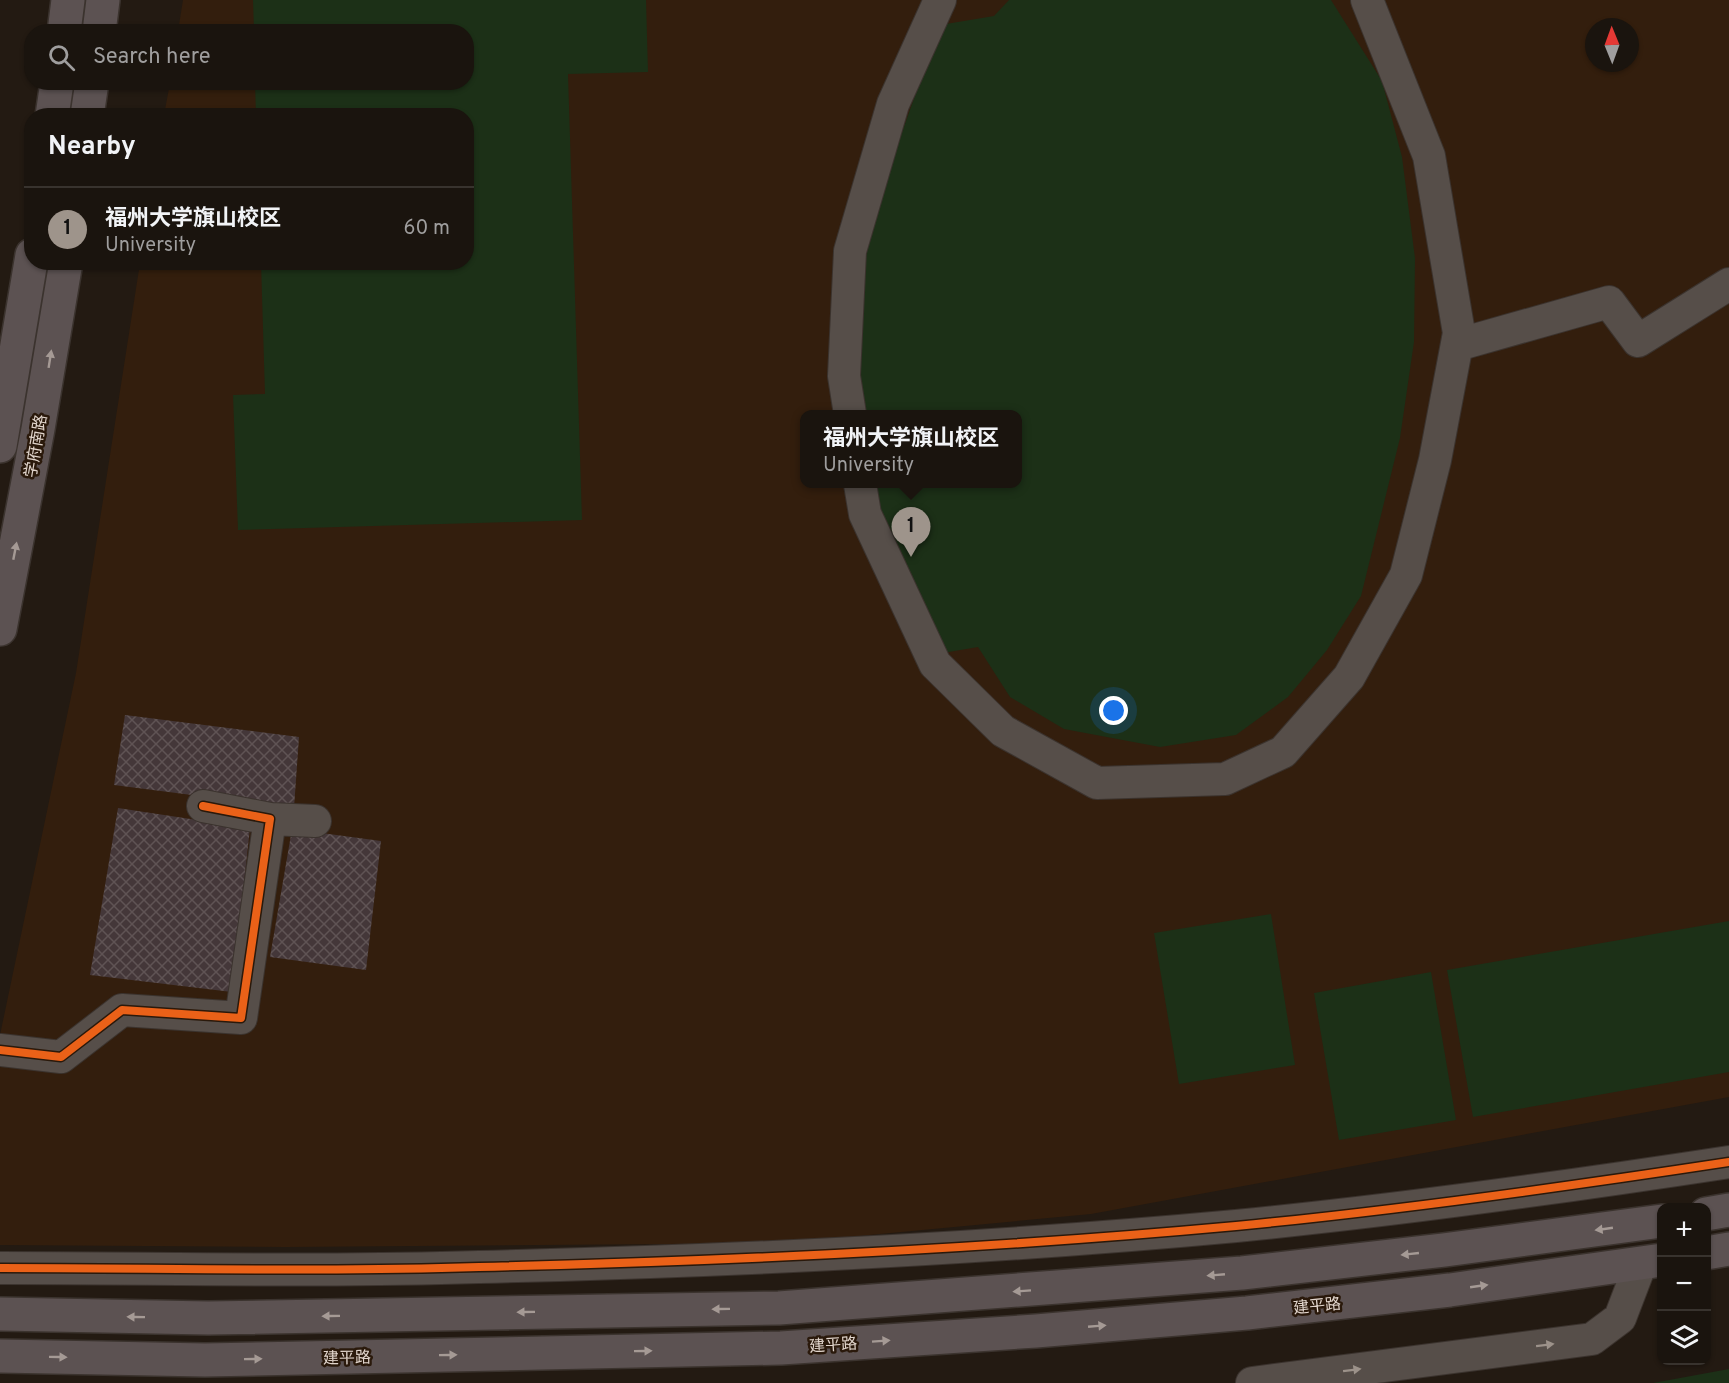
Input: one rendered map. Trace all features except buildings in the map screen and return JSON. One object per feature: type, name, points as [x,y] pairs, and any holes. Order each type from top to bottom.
[{"type":"main road","points":[[65,24],[68,0]]},
{"type":"main road","points":[[100,24],[103,0]]},
{"type":"main road","points":[[53,108],[56,90]]},
{"type":"main road","points":[[88,108],[91,90]]},
{"type":"main road","name":"学府南路","points":[[1,431],[29,270]]},
{"type":"main road","name":"学府南路","points":[[0,629],[38,429],[65,270]]},
{"type":"main road","points":[[1711,1213],[1729,1210]]},
{"type":"main road","points":[[0,1314],[208,1318],[779,1308],[1242,1273],[1444,1250],[1657,1222]]},
{"type":"main road","points":[[1711,1252],[1729,1250]]},
{"type":"main road","name":"建平路","points":[[0,1356],[206,1360],[781,1348],[1036,1331],[1247,1313],[1450,1290],[1651,1262]]},
{"type":"street","points":[[849,410],[844,376],[849,251],[893,104],[940,0]]},
{"type":"street","points":[[861,488],[865,514],[934,664],[1003,730],[1097,783],[1225,779],[1283,752],[1348,677],[1406,575],[1435,460],[1459,333],[1429,156],[1368,0]]},
{"type":"street","points":[[1457,345],[1609,302],[1638,341],[1729,284]]},
{"type":"street","points":[[202,806],[270,819],[315,821]]},
{"type":"street","points":[[0,1050],[61,1057],[122,1010],[241,1018],[270,819]]},
{"type":"street","points":[[0,1268],[476,1268],[775,1256],[1038,1242],[1272,1222],[1729,1162]]},
{"type":"street","points":[[1252,1383],[1592,1339],[1620,1318],[1651,1262]]},
{"type":"shaded area","points":[[183,0],[1729,0],[1729,1097],[1091,1214],[784,1243],[285,1247],[0,1245],[0,1035],[76,673],[139,270],[474,270],[474,108],[165,108],[169,90],[474,90],[474,24],[179,24]]},
{"type":"green space","points":[[253,0],[646,0],[648,72],[568,74],[582,520],[238,530],[233,395],[265,394],[261,270],[474,270],[474,108],[256,108],[255,90],[474,90],[474,24],[254,24]]},
{"type":"green space","points":[[1009,0],[1331,0],[1382,81],[1402,157],[1415,258],[1414,342],[1400,438],[1361,596],[1327,650],[1288,697],[1236,735],[1160,747],[1064,729],[1010,697],[978,647],[943,653],[878,511],[875,488],[1022,488],[1022,410],[863,410],[858,376],[866,234],[940,25],[994,16]]},
{"type":"green space","points":[[1271,914],[1295,1065],[1179,1084],[1154,933]]},
{"type":"green space","points":[[1729,921],[1729,1072],[1473,1117],[1447,970]]},
{"type":"green space","points":[[1431,972],[1456,1120],[1339,1140],[1314,993]]},
{"type":"green space","points":[[1729,1369],[1729,1383],[1653,1383]]},
{"type":"cycle path","points":[[0,1050],[61,1057],[122,1010],[241,1018],[270,819],[203,806]]},
{"type":"cycle path","points":[[0,1268],[300,1270],[419,1268],[858,1253],[1142,1234],[1298,1220],[1483,1197],[1729,1162]]},
{"type":"place","name":"福州大学旗山校区","points":[[911,557]]}]
